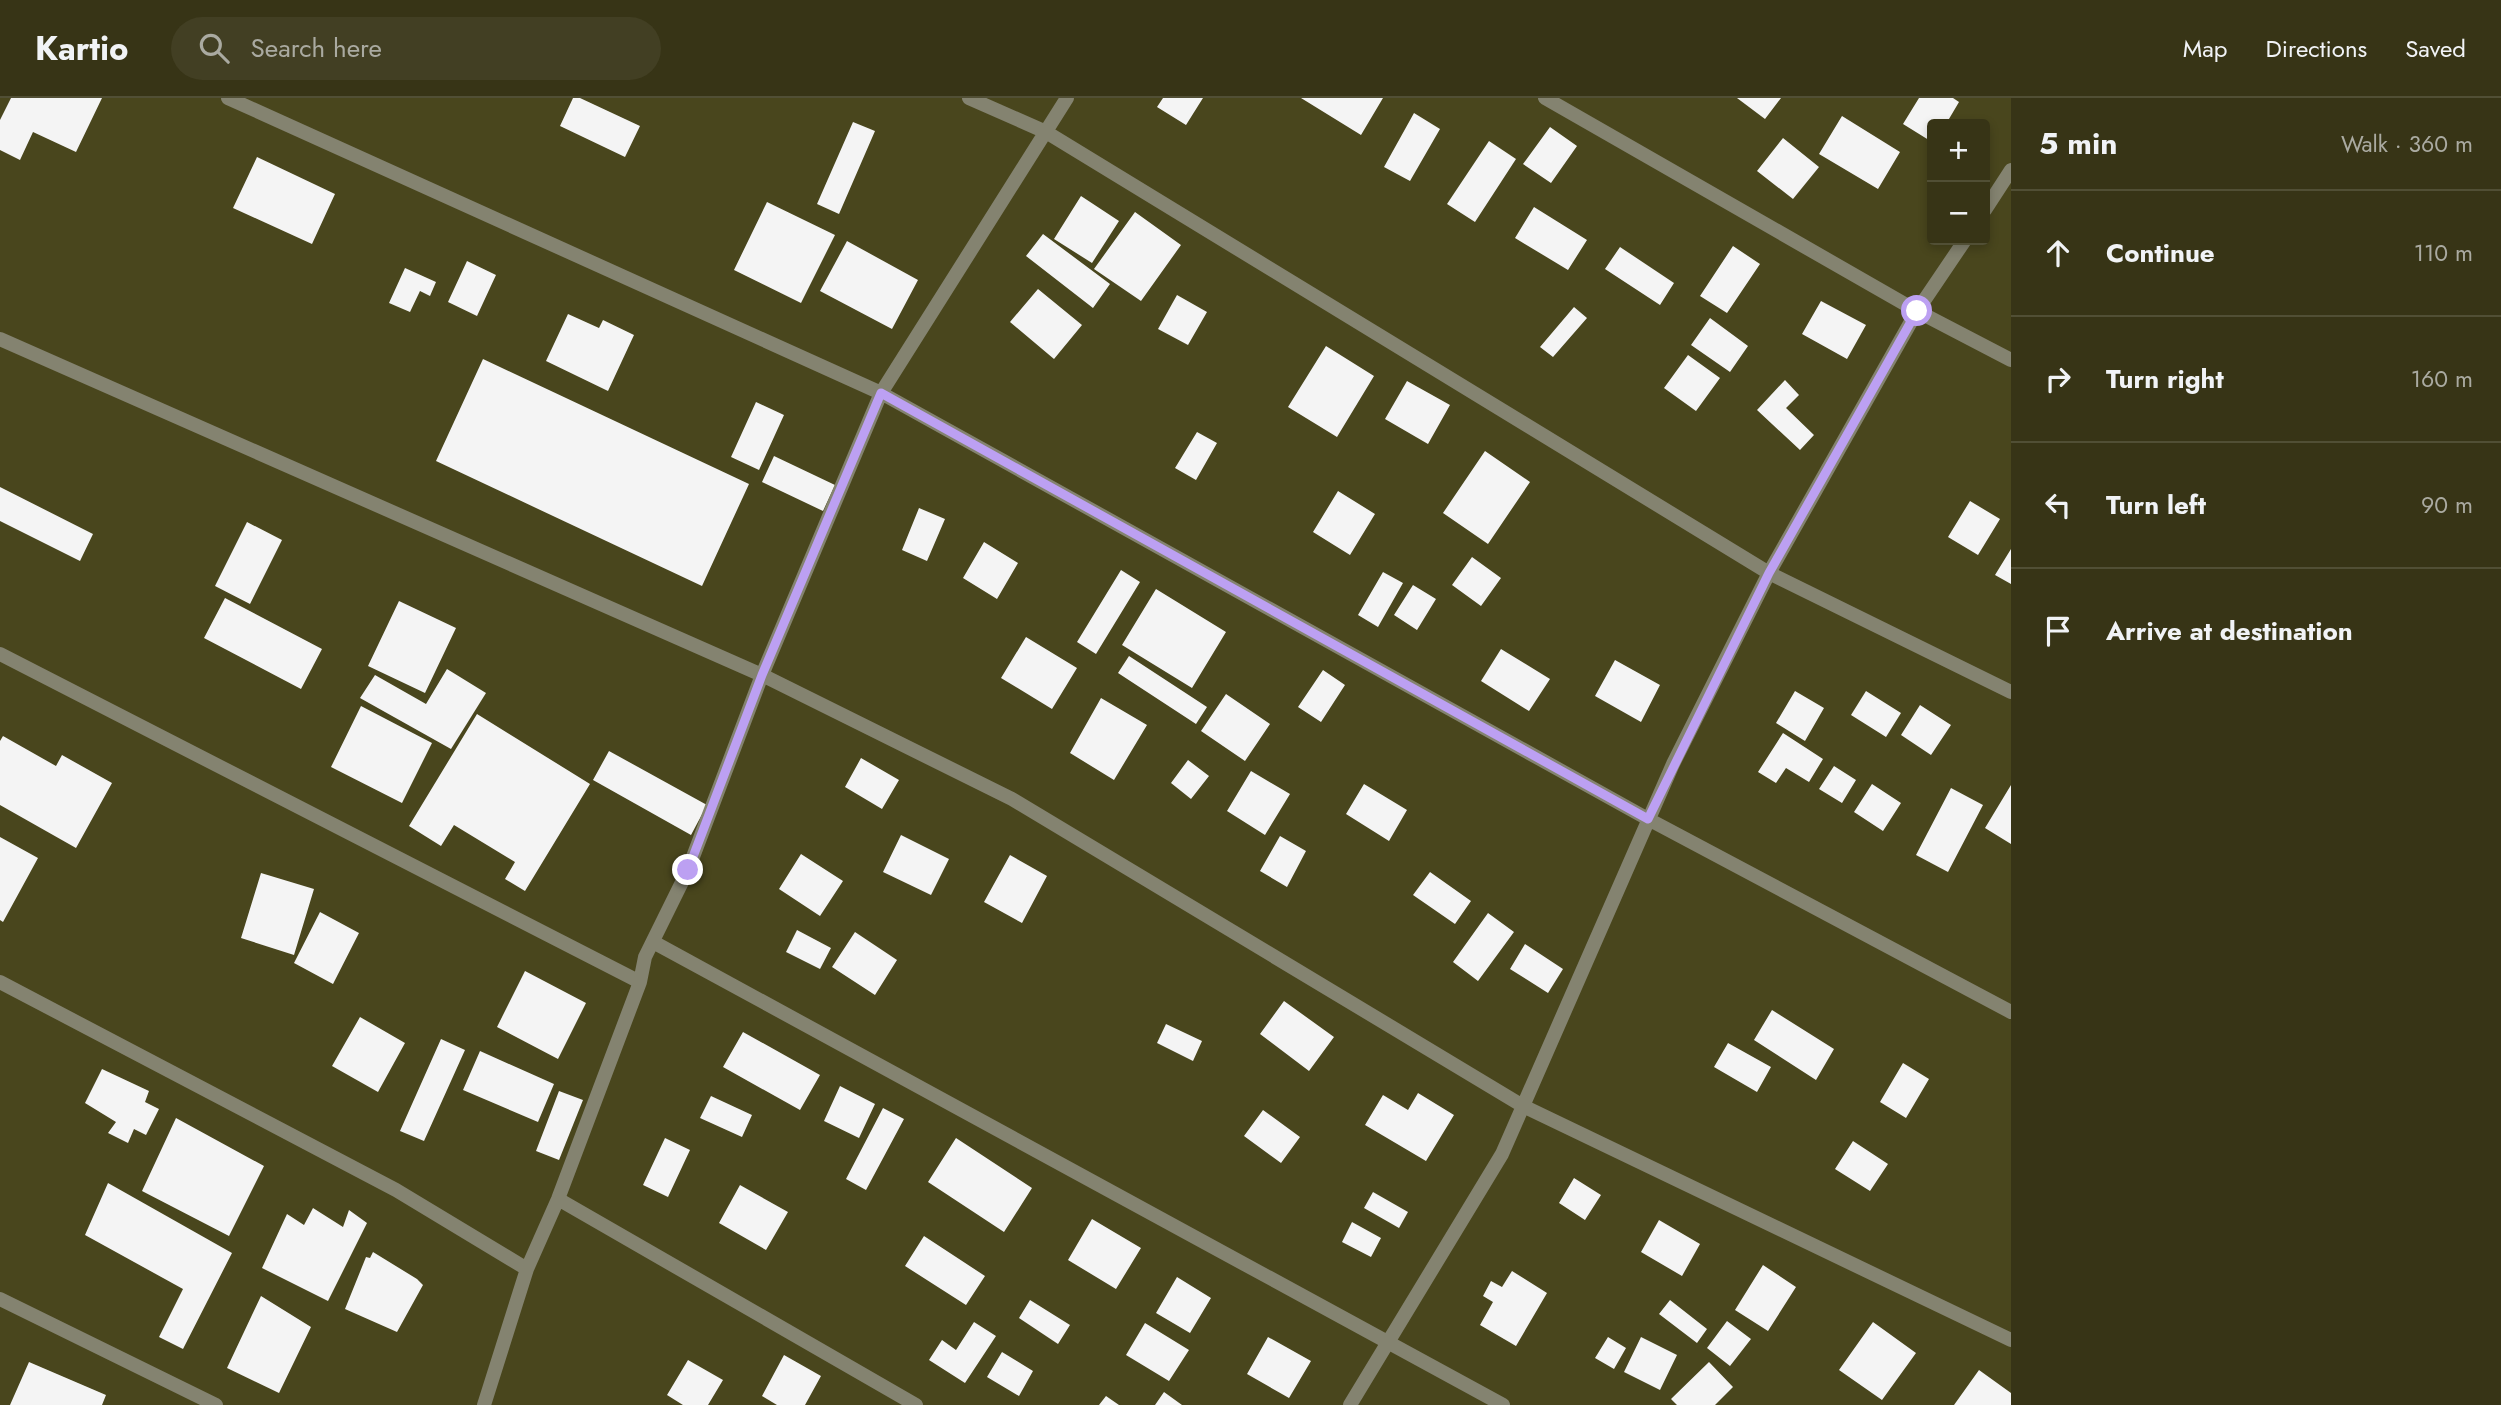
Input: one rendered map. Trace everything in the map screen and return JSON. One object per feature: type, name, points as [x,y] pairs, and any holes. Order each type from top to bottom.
[{"type":"street","points":[[228,98],[438,190],[881,393],[1648,819],[2011,1012]]},
{"type":"street","points":[[969,98],[1046,132],[1769,573],[2011,692]]},
{"type":"street","points":[[484,1405],[527,1269],[558,1199],[640,982],[645,957],[655,943],[688,870],[762,675],[881,393],[1067,98]]},
{"type":"street","points":[[1545,98],[1917,311],[2011,360]]},
{"type":"street","points":[[1990,202],[2011,170]]},
{"type":"street","points":[[1350,1405],[1502,1154],[1648,819],[1769,573],[1917,311],[1962,245]]},
{"type":"street","points":[[0,339],[762,675],[1012,799],[1523,1106],[2011,1340]]},
{"type":"street","points":[[0,654],[640,982]]},
{"type":"street","points":[[655,943],[1387,1345],[1503,1405]]},
{"type":"street","points":[[0,982],[396,1190],[527,1269]]},
{"type":"street","points":[[558,1199],[916,1405]]},
{"type":"street","points":[[0,1299],[216,1405]]},
{"type":"building","points":[[11,98],[102,98],[76,152],[33,132],[20,160],[0,150],[0,120]]},
{"type":"building","points":[[573,98],[580,98],[640,126],[625,157],[560,126]]},
{"type":"building","points":[[1163,98],[1203,98],[1186,125],[1157,107]]},
{"type":"building","points":[[1301,98],[1383,98],[1361,135]]},
{"type":"building","points":[[1737,98],[1781,98],[1765,119]]},
{"type":"building","points":[[1919,98],[1953,98],[1959,102],[1949,119],[1927,119],[1927,139],[1903,124]]},
{"type":"building","points":[[1414,113],[1440,129],[1410,181],[1384,167]]},
{"type":"building","points":[[1842,116],[1900,152],[1878,189],[1819,154]]},
{"type":"building","points":[[853,122],[875,131],[839,214],[817,204]]},
{"type":"building","points":[[1550,127],[1577,146],[1551,183],[1523,164]]},
{"type":"building","points":[[1783,138],[1819,167],[1793,199],[1757,171]]},
{"type":"building","points":[[1489,141],[1516,159],[1475,222],[1447,204]]},
{"type":"building","points":[[257,157],[335,194],[312,244],[233,208]]},
{"type":"building","points":[[1081,196],[1119,221],[1092,263],[1054,239]]},
{"type":"building","points":[[767,202],[835,235],[801,303],[734,270]]},
{"type":"building","points":[[1534,207],[1587,240],[1568,270],[1515,238]]},
{"type":"building","points":[[1135,212],[1181,245],[1141,301],[1094,269]]},
{"type":"building","points":[[1043,234],[1110,284],[1093,308],[1026,256]]},
{"type":"building","points":[[847,241],[918,280],[892,329],[820,291]]},
{"type":"building","points":[[1733,246],[1760,264],[1727,313],[1700,296]]},
{"type":"building","points":[[1620,247],[1674,283],[1660,305],[1605,269]]},
{"type":"building","points":[[467,261],[496,275],[477,316],[448,302]]},
{"type":"building","points":[[405,268],[436,282],[430,296],[420,291],[410,312],[389,303]]},
{"type":"building","points":[[1038,289],[1082,325],[1054,359],[1010,322]]},
{"type":"building","points":[[1177,295],[1207,312],[1188,345],[1158,329]]},
{"type":"building","points":[[1821,301],[1866,325],[1847,359],[1802,334]]},
{"type":"building","points":[[1574,307],[1587,318],[1553,357],[1540,347]]},
{"type":"building","points":[[568,314],[599,328],[603,320],[634,335],[608,391],[546,361]]},
{"type":"building","points":[[1710,318],[1748,346],[1730,372],[1691,345]]},
{"type":"building","points":[[1326,346],[1374,376],[1337,437],[1288,407]]},
{"type":"building","points":[[1688,355],[1720,378],[1696,411],[1664,388]]},
{"type":"building","points":[[483,359],[749,484],[702,586],[436,461]]},
{"type":"building","points":[[1785,380],[1799,395],[1786,408],[1814,435],[1800,450],[1757,410]]},
{"type":"building","points":[[1407,381],[1450,405],[1428,444],[1385,419]]},
{"type":"building","points":[[756,402],[784,415],[759,470],[731,457]]},
{"type":"building","points":[[1197,432],[1217,443],[1196,480],[1175,468]]},
{"type":"building","points":[[1485,451],[1530,482],[1488,544],[1443,513]]},
{"type":"building","points":[[774,456],[835,485],[823,511],[762,482]]},
{"type":"building","points":[[0,487],[93,534],[80,561],[0,521]]},
{"type":"building","points":[[1338,491],[1375,514],[1350,555],[1313,532]]},
{"type":"building","points":[[1970,501],[2000,519],[1978,555],[1948,537]]},
{"type":"building","points":[[919,508],[945,519],[927,561],[902,550]]},
{"type":"building","points":[[247,522],[282,540],[250,604],[215,586]]},
{"type":"building","points":[[984,542],[1018,563],[997,599],[963,578]]},
{"type":"building","points":[[2011,549],[2011,584],[1995,575]]},
{"type":"building","points":[[1472,557],[1501,578],[1481,606],[1452,585]]},
{"type":"building","points":[[1121,570],[1140,582],[1096,654],[1077,642]]},
{"type":"building","points":[[1383,572],[1403,583],[1378,627],[1358,615]]},
{"type":"building","points":[[1413,585],[1436,599],[1417,630],[1394,615]]},
{"type":"building","points":[[1156,589],[1226,632],[1192,688],[1122,645]]},
{"type":"building","points":[[225,598],[322,649],[301,689],[204,638]]},
{"type":"building","points":[[399,601],[456,628],[425,693],[368,666]]},
{"type":"building","points":[[1026,637],[1077,668],[1052,709],[1001,678]]},
{"type":"building","points":[[1501,649],[1550,679],[1529,711],[1481,681]]},
{"type":"building","points":[[1129,656],[1207,707],[1196,724],[1118,673]]},
{"type":"building","points":[[1615,660],[1660,685],[1641,722],[1595,696]]},
{"type":"building","points":[[447,669],[486,693],[451,749],[360,698],[375,675],[426,704]]},
{"type":"building","points":[[1323,670],[1345,685],[1321,722],[1298,707]]},
{"type":"building","points":[[1795,691],[1824,708],[1805,741],[1776,723]]},
{"type":"building","points":[[1866,691],[1901,713],[1886,737],[1851,715]]},
{"type":"building","points":[[1226,694],[1270,724],[1245,761],[1201,731]]},
{"type":"building","points":[[1101,698],[1147,725],[1114,780],[1070,753]]},
{"type":"building","points":[[1920,705],[1951,725],[1931,755],[1901,735]]},
{"type":"building","points":[[361,706],[432,743],[402,803],[331,767]]},
{"type":"building","points":[[477,714],[590,784],[525,891],[505,879],[515,862],[454,825],[441,846],[409,826]]},
{"type":"building","points":[[1783,733],[1823,759],[1809,782],[1786,768],[1776,783],[1758,772]]},
{"type":"building","points":[[3,736],[56,766],[62,755],[112,783],[76,848],[0,805],[0,741]]},
{"type":"building","points":[[609,751],[707,805],[691,835],[593,780]]},
{"type":"building","points":[[861,758],[899,780],[882,809],[845,787]]},
{"type":"building","points":[[1188,760],[1209,776],[1191,799],[1171,783]]},
{"type":"building","points":[[1834,766],[1856,780],[1842,803],[1819,789]]},
{"type":"building","points":[[1251,771],[1290,794],[1265,835],[1227,811]]},
{"type":"building","points":[[1364,784],[1407,810],[1389,841],[1346,814]]},
{"type":"building","points":[[1872,784],[1901,803],[1883,831],[1854,812]]},
{"type":"building","points":[[2011,785],[2011,844],[1985,828]]},
{"type":"building","points":[[1951,788],[1983,805],[1948,872],[1916,855]]},
{"type":"building","points":[[901,835],[949,859],[931,895],[883,872]]},
{"type":"building","points":[[1280,836],[1306,851],[1287,887],[1260,871]]},
{"type":"building","points":[[0,837],[38,858],[3,922],[0,920]]},
{"type":"building","points":[[801,854],[843,881],[820,916],[779,889]]},
{"type":"building","points":[[1010,855],[1047,876],[1022,923],[984,902]]},
{"type":"building","points":[[1430,872],[1471,901],[1455,924],[1413,895]]},
{"type":"building","points":[[261,873],[314,889],[294,955],[241,938]]},
{"type":"building","points":[[320,912],[359,933],[333,984],[294,963]]},
{"type":"building","points":[[1488,913],[1514,932],[1478,981],[1453,962]]},
{"type":"building","points":[[797,930],[831,948],[820,969],[786,952]]},
{"type":"building","points":[[855,932],[897,960],[875,995],[832,967]]},
{"type":"building","points":[[1525,944],[1563,969],[1548,993],[1510,969]]},
{"type":"building","points":[[525,971],[586,1003],[558,1059],[497,1027]]},
{"type":"building","points":[[1284,1001],[1334,1037],[1309,1071],[1260,1034]]},
{"type":"building","points":[[1772,1010],[1834,1049],[1816,1080],[1754,1040]]},
{"type":"building","points":[[360,1017],[405,1043],[378,1092],[332,1066]]},
{"type":"building","points":[[1166,1024],[1202,1041],[1193,1061],[1157,1043]]},
{"type":"building","points":[[743,1032],[820,1075],[800,1110],[723,1067]]},
{"type":"building","points":[[441,1039],[465,1050],[424,1141],[400,1131]]},
{"type":"building","points":[[1728,1043],[1771,1067],[1757,1092],[1714,1067]]},
{"type":"building","points":[[480,1051],[554,1084],[538,1122],[463,1090]]},
{"type":"building","points":[[1903,1063],[1929,1079],[1906,1118],[1880,1102]]},
{"type":"building","points":[[102,1069],[149,1091],[145,1102],[159,1109],[146,1135],[134,1129],[128,1143],[108,1133],[116,1122],[85,1103]]},
{"type":"building","points":[[840,1086],[875,1104],[859,1138],[824,1121]]},
{"type":"building","points":[[559,1091],[583,1100],[559,1160],[536,1151]]},
{"type":"building","points":[[1418,1093],[1454,1115],[1426,1161],[1365,1125],[1383,1095],[1408,1110]]},
{"type":"building","points":[[711,1096],[752,1115],[742,1137],[700,1118]]},
{"type":"building","points":[[883,1108],[904,1119],[866,1190],[846,1179]]},
{"type":"building","points":[[1263,1110],[1300,1137],[1281,1163],[1244,1136]]},
{"type":"building","points":[[176,1118],[264,1166],[229,1236],[142,1191]]},
{"type":"building","points":[[665,1138],[690,1150],[668,1197],[643,1185]]},
{"type":"building","points":[[956,1138],[1032,1188],[1004,1232],[928,1182]]},
{"type":"building","points":[[1853,1141],[1888,1164],[1870,1191],[1835,1169]]},
{"type":"building","points":[[1574,1178],[1601,1195],[1585,1220],[1559,1203]]},
{"type":"building","points":[[108,1183],[232,1253],[183,1349],[159,1337],[183,1289],[85,1235]]},
{"type":"building","points":[[740,1185],[788,1212],[766,1250],[719,1223]]},
{"type":"building","points":[[1373,1192],[1408,1212],[1399,1228],[1364,1208]]},
{"type":"building","points":[[313,1208],[343,1227],[349,1210],[367,1223],[328,1301],[262,1268],[287,1214],[304,1225]]},
{"type":"building","points":[[1092,1219],[1141,1248],[1116,1289],[1068,1260]]},
{"type":"building","points":[[1659,1220],[1700,1244],[1682,1276],[1641,1252]]},
{"type":"building","points":[[1352,1222],[1381,1238],[1371,1257],[1342,1242]]},
{"type":"building","points":[[924,1236],[985,1276],[966,1305],[905,1266]]},
{"type":"building","points":[[373,1252],[423,1285],[397,1332],[345,1309],[366,1257],[370,1258]]},
{"type":"building","points":[[1763,1265],[1796,1287],[1768,1331],[1735,1310]]},
{"type":"building","points":[[1512,1271],[1547,1293],[1516,1346],[1480,1325],[1493,1302],[1483,1296],[1491,1281],[1502,1287]]},
{"type":"building","points":[[1177,1277],[1211,1298],[1190,1333],[1156,1313]]},
{"type":"building","points":[[261,1296],[311,1327],[279,1393],[227,1368]]},
{"type":"building","points":[[1030,1300],[1070,1325],[1058,1344],[1019,1318]]},
{"type":"building","points":[[1670,1300],[1707,1329],[1697,1343],[1659,1314]]},
{"type":"building","points":[[1727,1321],[1751,1339],[1730,1366],[1707,1348]]},
{"type":"building","points":[[974,1322],[996,1336],[965,1383],[929,1360],[942,1340],[956,1350]]},
{"type":"building","points":[[1873,1322],[1916,1353],[1882,1400],[1839,1370]]},
{"type":"building","points":[[1145,1323],[1189,1350],[1169,1381],[1126,1355]]},
{"type":"building","points":[[1268,1337],[1311,1361],[1289,1398],[1247,1374]]},
{"type":"building","points":[[1608,1337],[1626,1348],[1614,1369],[1595,1358]]},
{"type":"building","points":[[1641,1337],[1677,1355],[1660,1390],[1624,1372]]},
{"type":"building","points":[[1002,1352],[1033,1371],[1019,1396],[987,1377]]},
{"type":"building","points":[[784,1355],[821,1376],[805,1405],[777,1405],[762,1396]]},
{"type":"building","points":[[688,1360],[723,1380],[708,1405],[683,1405],[667,1395]]},
{"type":"building","points":[[29,1362],[106,1395],[102,1405],[10,1405]]},
{"type":"building","points":[[1709,1362],[1733,1387],[1715,1405],[1677,1405],[1671,1399]]},
{"type":"building","points":[[1979,1370],[2011,1393],[2011,1405],[1954,1405]]},
{"type":"building","points":[[1164,1392],[1182,1405],[1155,1405]]},
{"type":"building","points":[[1106,1396],[1119,1405],[1099,1405]]},
{"type":"route","points":[[688,870],[762,675],[881,393],[1648,819],[1769,573],[1917,311]]}]
